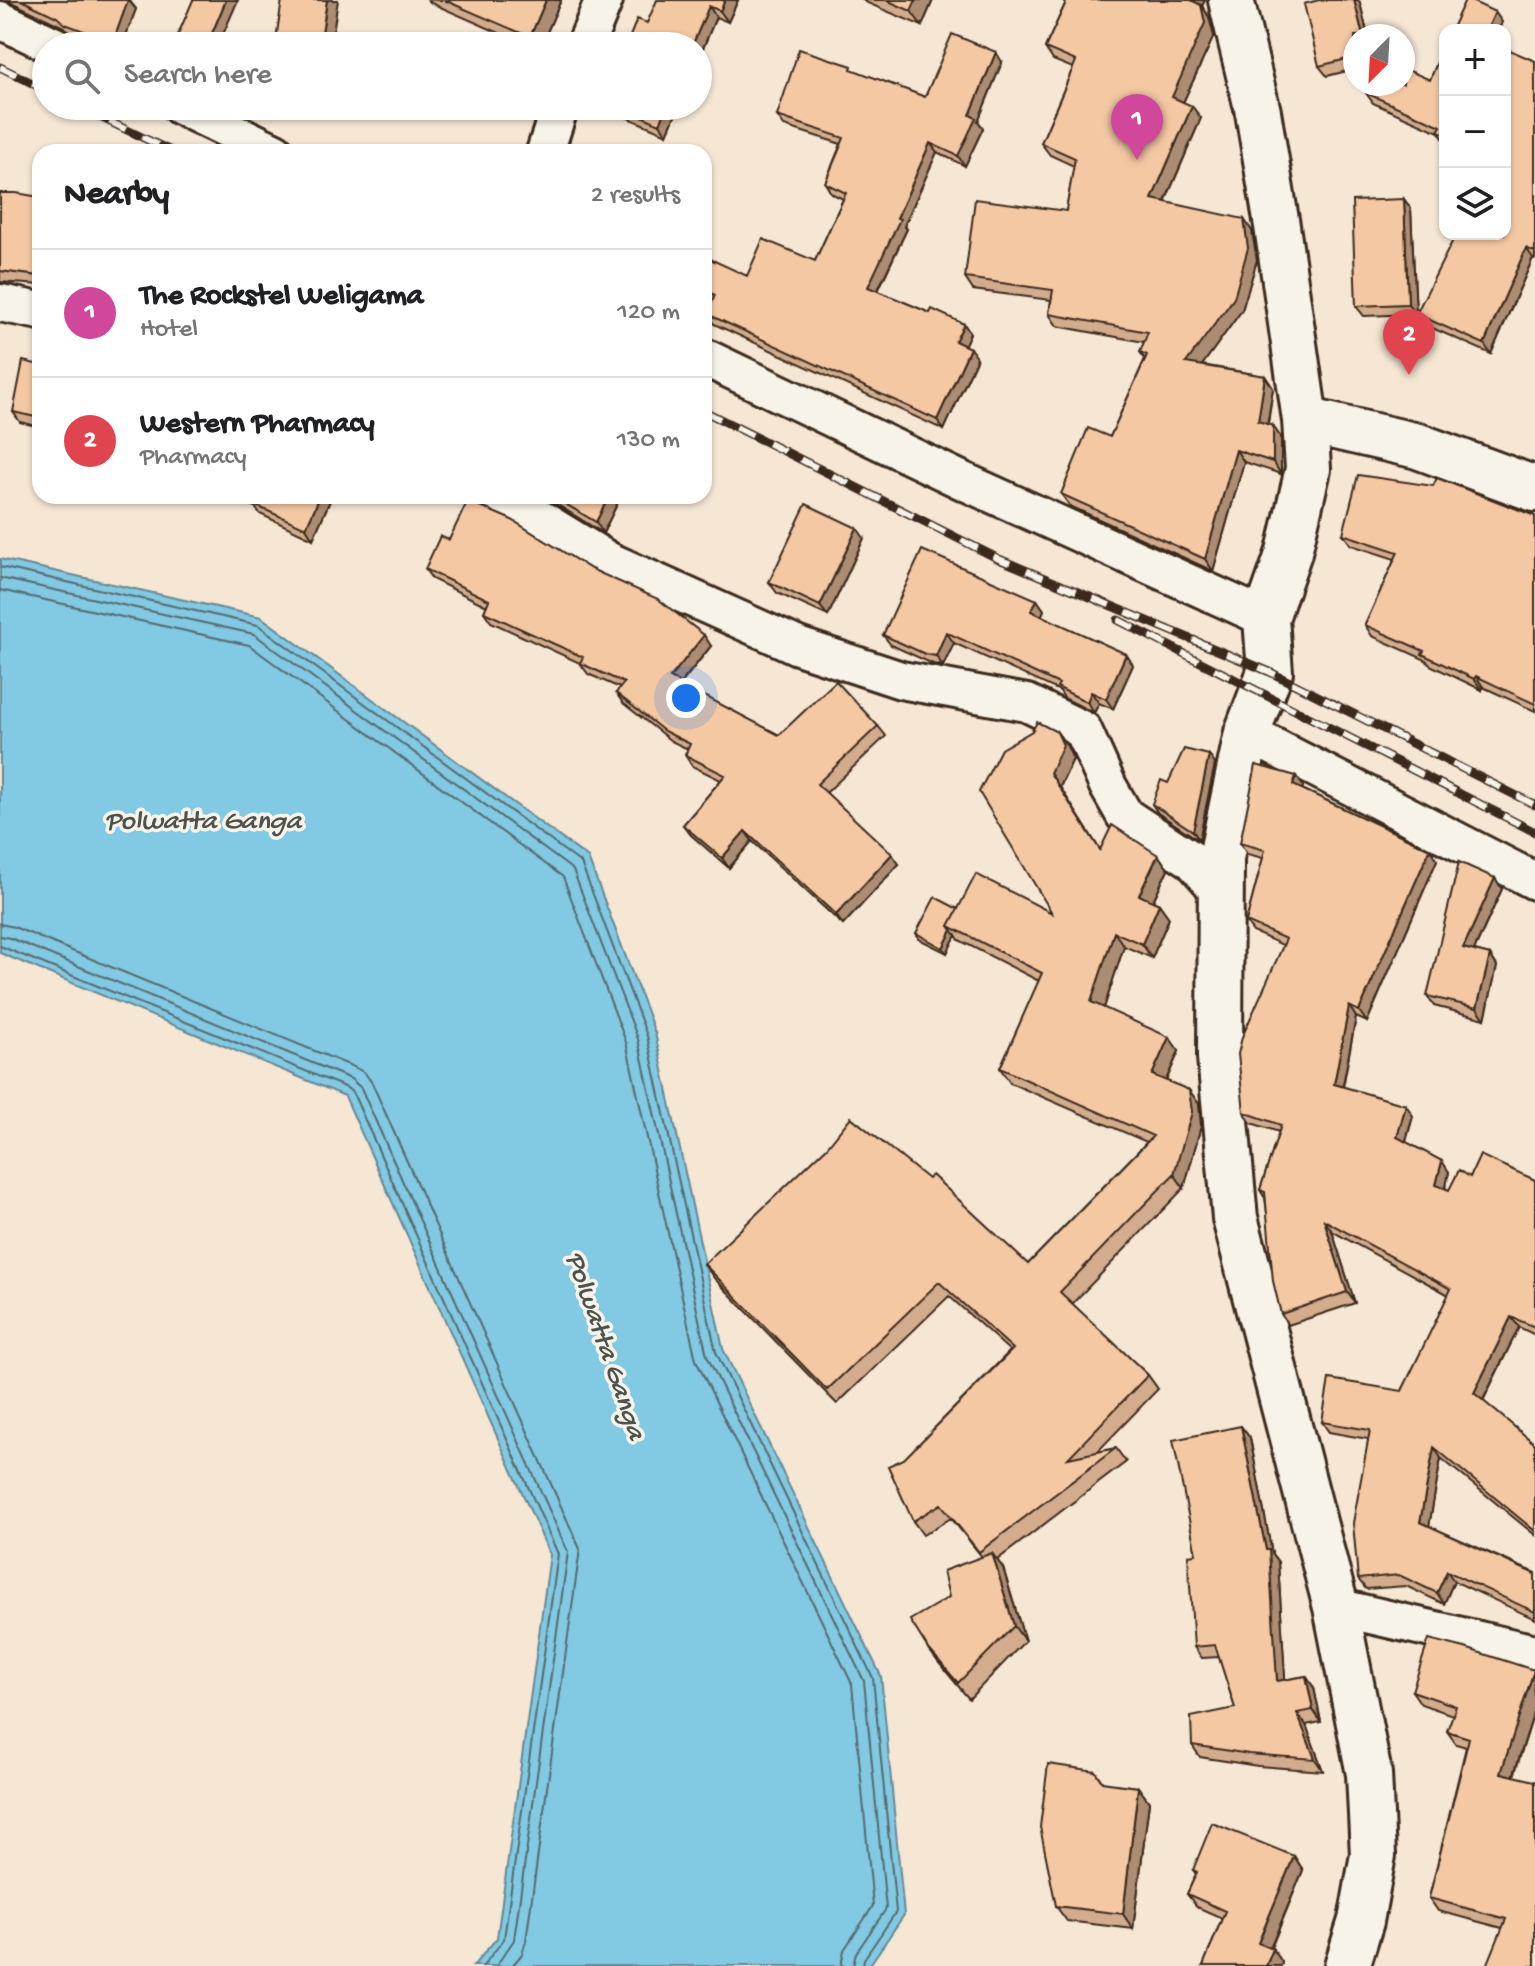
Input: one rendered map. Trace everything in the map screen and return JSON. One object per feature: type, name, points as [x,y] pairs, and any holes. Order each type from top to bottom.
[{"type":"main road","points":[[1231,0],[1260,126],[1305,420],[1308,469],[1289,552],[1266,618],[1270,672],[1247,733],[1221,858],[1220,1057],[1235,1218],[1336,1607],[1369,1774],[1373,1855],[1361,1921],[1347,1966]]},
{"type":"main road","points":[[1305,420],[1418,446],[1535,489]]},
{"type":"street","points":[[591,32],[604,0]]},
{"type":"street","points":[[0,20],[32,35]]},
{"type":"street","points":[[209,120],[258,144]]},
{"type":"street","points":[[548,144],[555,120]]},
{"type":"street","points":[[0,303],[32,309]]},
{"type":"street","points":[[712,361],[961,480],[1266,618]]},
{"type":"street","points":[[511,504],[609,561],[798,646],[901,680],[1027,703],[1083,730],[1125,816],[1192,860],[1220,892]]},
{"type":"street","points":[[1247,733],[1535,881]]},
{"type":"street","points":[[1336,1607],[1535,1653]]},
{"type":"water","name":"Polwatta Ganga","points":[[0,559],[261,617],[588,858],[655,1033],[723,1349],[881,1676],[904,1915],[869,1966],[473,1966],[497,1938],[550,1555],[345,1096],[0,953]]},
{"type":"building","points":[[21,0],[128,0],[117,32],[86,32],[65,24]]},
{"type":"building","points":[[193,0],[226,0],[213,32],[179,32]]},
{"type":"building","points":[[282,0],[327,0],[322,32],[277,32]]},
{"type":"building","points":[[444,0],[546,0],[532,32],[518,32]]},
{"type":"building","points":[[657,0],[725,0],[720,11],[709,6],[698,32],[632,32],[637,19],[647,23]]},
{"type":"building","points":[[886,0],[916,0],[911,11]]},
{"type":"building","points":[[1067,0],[1191,0],[1201,5],[1205,23],[1172,97],[1192,106],[1152,199],[1244,219],[1248,248],[1234,298],[1186,363],[1265,376],[1258,421],[1273,426],[1273,462],[1236,450],[1205,559],[1061,494],[1088,428],[1110,437],[1147,355],[1140,352],[1148,332],[1049,314],[1053,290],[965,278],[975,199],[1066,211],[1075,158],[1041,143],[1076,61],[1045,48]]},
{"type":"building","points":[[1319,0],[1354,0],[1360,24],[1343,24],[1343,60],[1319,66],[1304,4]]},
{"type":"building","points":[[1465,0],[1495,12],[1490,24],[1454,24]]},
{"type":"building","points":[[952,34],[996,52],[970,115],[976,118],[958,156],[930,143],[897,218],[900,219],[868,287],[930,313],[932,309],[964,324],[955,341],[970,348],[937,420],[712,316],[715,295],[712,294],[712,260],[747,276],[763,239],[815,261],[846,193],[825,183],[844,138],[777,116],[799,49],[852,66],[851,69],[925,97]]},
{"type":"building","points":[[1511,51],[1535,61],[1535,252],[1526,248],[1484,344],[1416,314],[1453,240],[1511,240]]},
{"type":"building","points":[[1439,58],[1439,125],[1373,96],[1415,96],[1415,73],[1430,80]]},
{"type":"building","points":[[0,193],[32,196],[32,275],[0,271]]},
{"type":"building","points":[[1404,199],[1408,304],[1356,306],[1352,201]]},
{"type":"building","points":[[23,361],[32,363],[32,416],[13,412]]},
{"type":"building","points":[[1358,475],[1433,486],[1437,478],[1535,516],[1535,704],[1476,676],[1474,679],[1422,654],[1424,651],[1365,625],[1398,552],[1343,534]]},
{"type":"building","points":[[252,504],[316,504],[306,528]]},
{"type":"building","points":[[466,504],[476,504],[512,520],[591,569],[658,599],[704,635],[670,678],[779,735],[836,681],[878,726],[817,784],[892,854],[836,915],[745,831],[722,858],[683,825],[725,775],[685,755],[690,744],[664,731],[616,693],[624,683],[580,663],[583,657],[484,612],[489,600],[425,569],[440,536],[449,540]]},
{"type":"building","points":[[566,504],[605,504],[596,522]]},
{"type":"building","points":[[806,504],[857,528],[820,606],[769,582]]},
{"type":"building","points":[[922,550],[1037,600],[1031,611],[1126,654],[1106,699],[1091,692],[1087,702],[1057,687],[1059,684],[946,632],[936,656],[883,635]]},
{"type":"building","points":[[1037,722],[1057,732],[1063,745],[1050,773],[1100,850],[1112,825],[1158,855],[1139,895],[1159,904],[1142,944],[1114,932],[1091,1002],[1169,1037],[1152,1075],[1189,1090],[1192,1112],[1174,1174],[1060,1292],[1148,1375],[1068,1458],[1116,1448],[979,1552],[941,1504],[913,1521],[888,1466],[904,1459],[1013,1349],[939,1282],[827,1390],[704,1264],[827,1147],[851,1117],[928,1179],[932,1175],[1028,1264],[1153,1136],[1000,1068],[1042,973],[949,926],[976,874],[1052,913],[979,792],[1001,749],[1032,731]]},
{"type":"building","points":[[1184,749],[1209,755],[1193,831],[1152,804],[1161,780],[1168,783]]},
{"type":"building","points":[[1256,765],[1296,776],[1293,785],[1430,849],[1359,1011],[1349,1006],[1334,1084],[1406,1105],[1397,1137],[1442,1161],[1436,1185],[1449,1190],[1459,1170],[1470,1177],[1480,1155],[1535,1180],[1535,1327],[1511,1317],[1474,1393],[1535,1444],[1535,1531],[1434,1447],[1420,1522],[1535,1574],[1535,1612],[1447,1571],[1437,1593],[1399,1575],[1358,1579],[1353,1523],[1370,1430],[1322,1422],[1329,1379],[1402,1391],[1451,1289],[1324,1220],[1347,1292],[1281,1314],[1273,1281],[1265,1192],[1260,1190],[1281,1125],[1244,1112],[1238,1054],[1242,1037],[1286,939],[1246,922],[1265,850],[1240,843]]},
{"type":"building","points":[[1459,862],[1495,878],[1463,948],[1490,955],[1477,1008],[1427,996]]},
{"type":"building","points":[[935,897],[958,909],[943,948],[916,933]]},
{"type":"building","points":[[1241,1426],[1266,1550],[1269,1550],[1277,1681],[1306,1676],[1313,1710],[1297,1713],[1315,1759],[1249,1754],[1192,1745],[1191,1717],[1235,1708],[1215,1645],[1194,1647],[1188,1555],[1196,1554],[1173,1440]]},
{"type":"building","points":[[992,1553],[1014,1626],[958,1683],[927,1647],[910,1620],[949,1597],[943,1571]]},
{"type":"building","points":[[1429,1639],[1534,1670],[1501,1773],[1535,1781],[1535,1966],[1487,1966],[1506,1919],[1429,1898],[1469,1738],[1447,1731],[1456,1706],[1412,1691]]},
{"type":"building","points":[[1048,1764],[1095,1771],[1102,1782],[1138,1787],[1123,1914],[1056,1906],[1040,1827]]},
{"type":"building","points":[[1212,1823],[1294,1856],[1258,1943],[1273,1949],[1266,1966],[1203,1966],[1225,1911],[1187,1894]]},
{"type":"railway","points":[[0,67],[32,83]]},
{"type":"railway","points":[[106,120],[156,144]]},
{"type":"railway","points":[[712,415],[999,559],[1270,672],[1535,805]]},
{"type":"railway","points":[[1118,620],[1535,832]]},
{"type":"place","name":"The Rockstel Weligama","points":[[1137,160]]},
{"type":"place","name":"Western Pharmacy","points":[[1409,375]]}]
